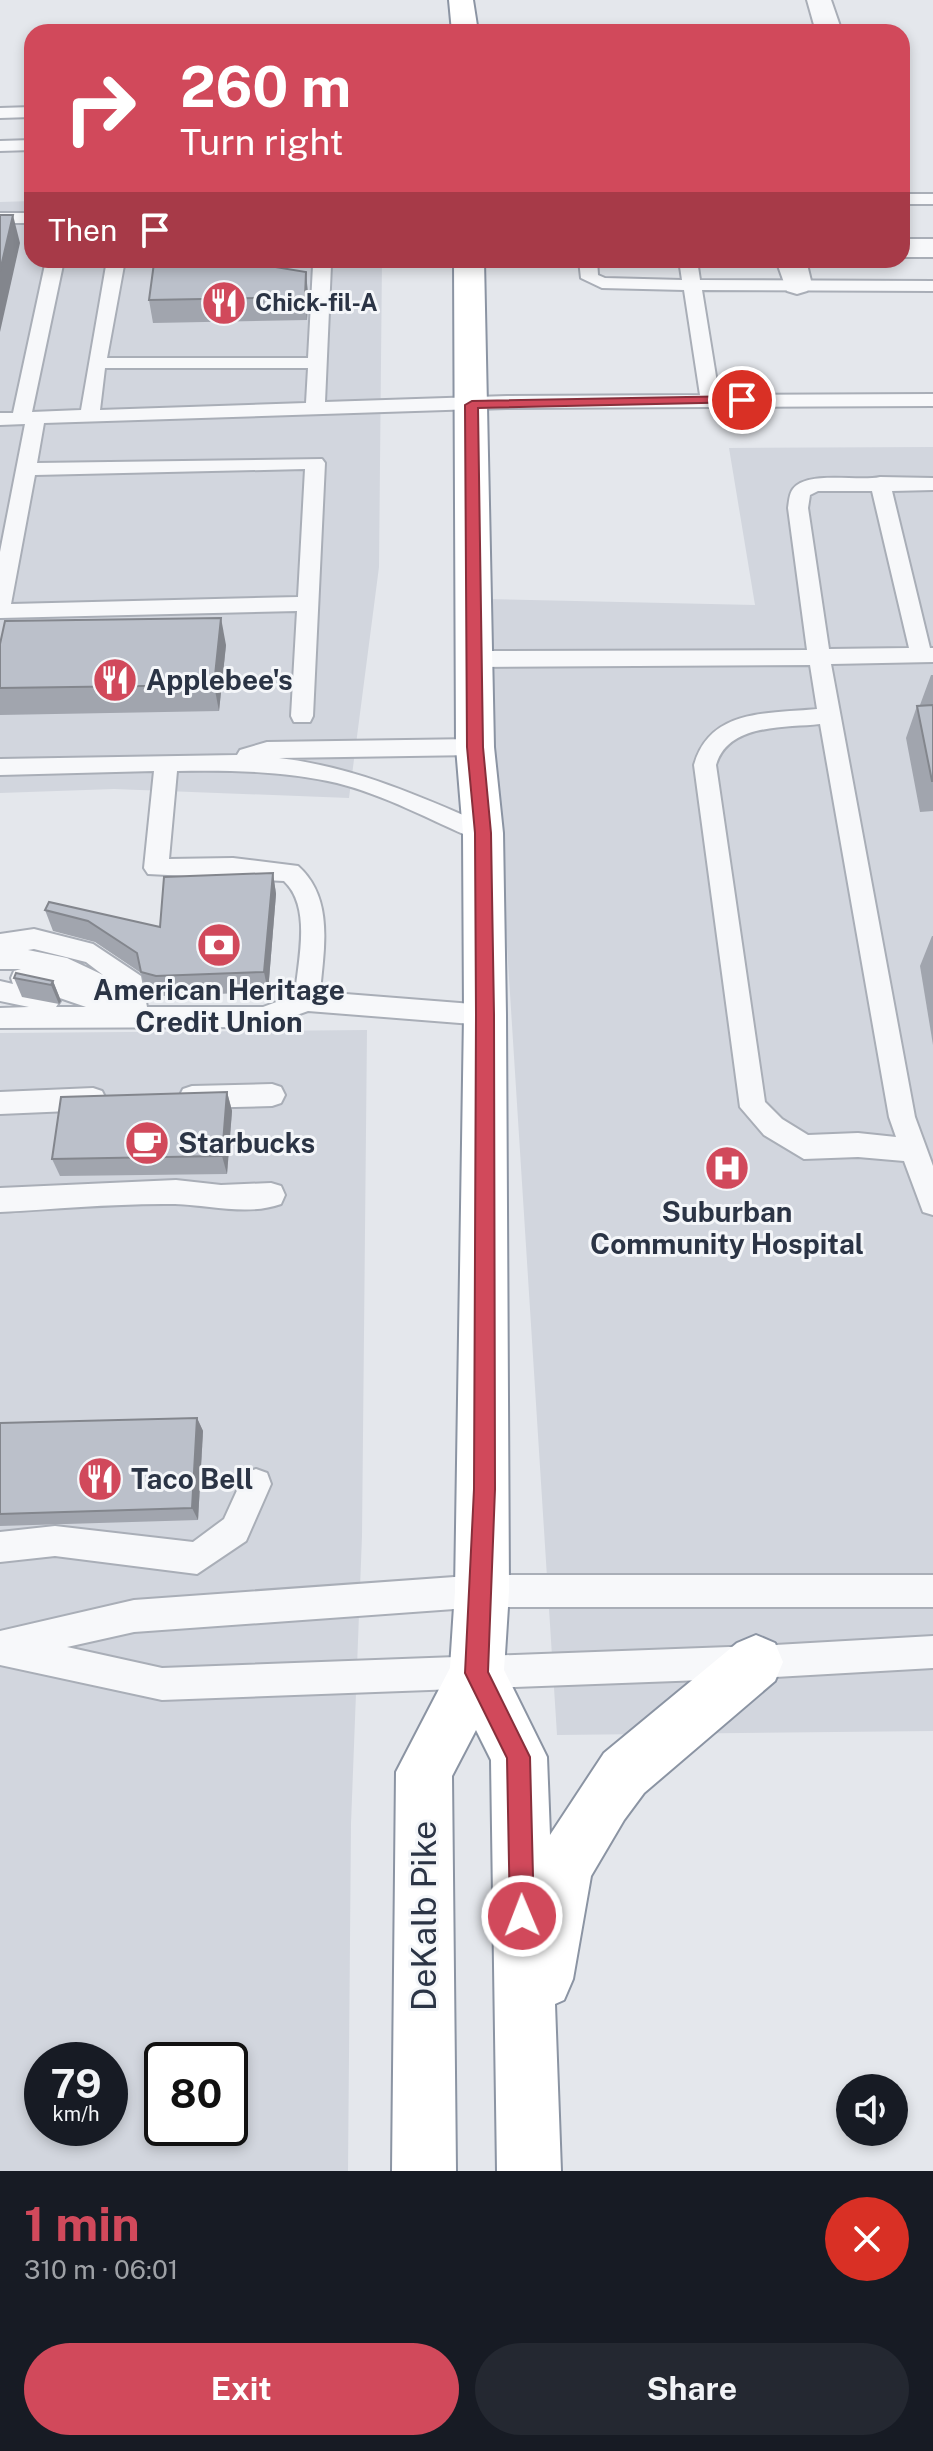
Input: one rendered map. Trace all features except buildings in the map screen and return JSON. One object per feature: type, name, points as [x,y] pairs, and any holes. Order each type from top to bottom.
[{"type":"highway","points":[[461,0],[464,24]]},
{"type":"highway","name":"DeKalb Pike","points":[[424,2171],[424,1772],[477,1673],[482,1591],[485,1015],[483,833],[475,747],[469,268]]},
{"type":"highway","points":[[525,2076],[563,1867],[624,1773],[756,1662]]},
{"type":"highway","points":[[477,1673],[519,1757],[529,2171]]},
{"type":"street","points":[[819,0],[826,24]]},
{"type":"street","points":[[910,248],[933,248]]},
{"type":"lane","points":[[0,113],[24,112]]},
{"type":"lane","points":[[0,146],[24,145]]},
{"type":"lane","points":[[910,199],[933,199]]},
{"type":"lane","points":[[0,218],[24,218]]},
{"type":"lane","points":[[54,268],[29,417],[26,469],[0,608],[307,604]]},
{"type":"lane","points":[[90,415],[115,268]]},
{"type":"lane","points":[[315,408],[322,268]]},
{"type":"lane","points":[[589,268],[590,278],[602,283],[692,285],[794,273],[933,286]]},
{"type":"lane","points":[[689,268],[710,399]]},
{"type":"lane","points":[[97,363],[317,363]]},
{"type":"lane","points":[[0,419],[710,399],[933,400]]},
{"type":"lane","points":[[26,469],[315,463],[302,716]]},
{"type":"lane","points":[[474,659],[927,655],[880,483]]},
{"type":"lane","points":[[933,484],[814,485],[801,492],[798,508],[819,657],[902,1117],[933,1203]]},
{"type":"lane","points":[[830,715],[736,726],[709,751],[705,765],[753,1107],[773,1127],[804,1147],[858,1145],[913,1150]]},
{"type":"lane","points":[[227,763],[267,750],[475,747]]},
{"type":"lane","points":[[0,767],[227,763],[320,771],[376,788],[483,833]]},
{"type":"lane","points":[[166,764],[156,868],[233,867],[290,872],[298,877],[307,887],[309,898],[312,958],[307,1001]]},
{"type":"lane","points":[[0,944],[34,939],[93,954],[132,983],[135,1019]]},
{"type":"lane","points":[[0,959],[36,961],[88,976],[119,999],[135,1019]]},
{"type":"lane","points":[[0,974],[75,991],[135,1019]]},
{"type":"lane","points":[[0,991],[60,1003],[96,1019]]},
{"type":"lane","points":[[0,1018],[263,1017],[307,1001],[485,1015]]},
{"type":"lane","points":[[161,1097],[272,1095]]},
{"type":"lane","points":[[0,1103],[117,1098]]},
{"type":"lane","points":[[0,1200],[176,1192],[221,1197],[271,1195]]},
{"type":"lane","points":[[0,1547],[55,1541],[197,1558],[235,1530],[256,1484]]},
{"type":"lane","points":[[0,1648],[134,1616],[482,1591],[933,1591]]},
{"type":"lane","points":[[0,1648],[162,1684],[756,1662],[933,1652]]},
{"type":"shaded area","points":[[24,201],[24,268],[382,268],[379,567],[349,798],[114,789],[0,793],[0,202]]},
{"type":"shaded area","name":"Suburban Community Hospital","points":[[933,447],[933,1731],[557,1735],[485,599],[755,605],[729,448]]},
{"type":"shaded area","points":[[367,1030],[362,1536],[351,1824],[348,2171],[0,2171],[0,1033]]},
{"type":"place","name":"Chick-fil-A","points":[[224,303]]},
{"type":"place","name":"Applebee's","points":[[115,680]]},
{"type":"place","name":"American Heritage Credit Union","points":[[219,945]]},
{"type":"place","name":"Starbucks","points":[[147,1143]]},
{"type":"place","name":"Suburban Community Hospital","points":[[727,1168]]},
{"type":"place","name":"Taco Bell","points":[[100,1479]]},
{"type":"route","points":[[522,1916],[519,1757],[477,1673],[484,1489],[485,1015],[483,833],[475,747],[472,405],[742,400]]}]
